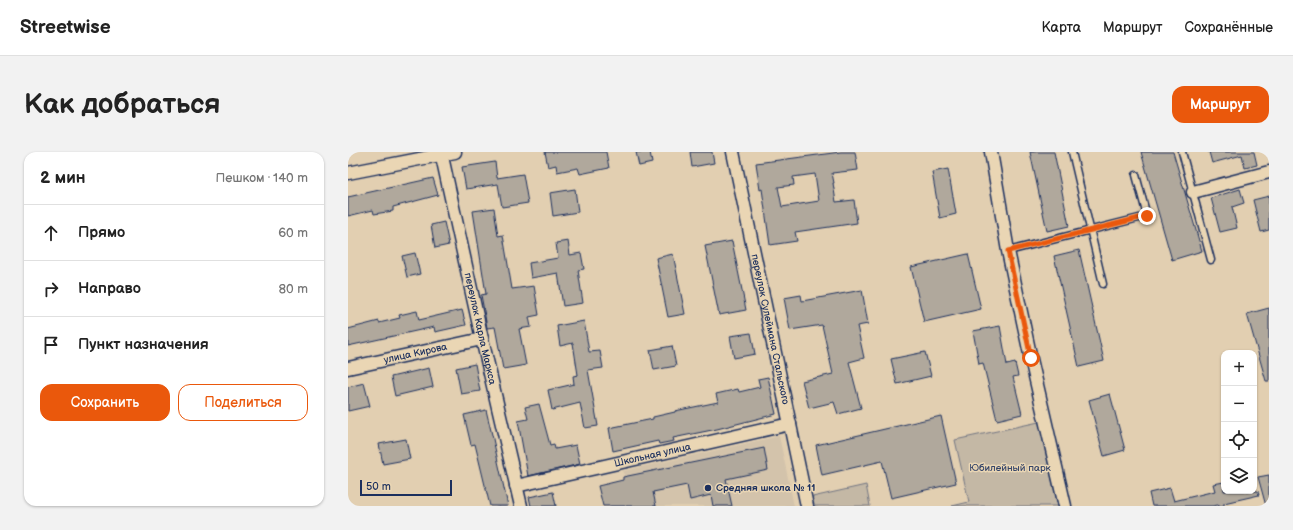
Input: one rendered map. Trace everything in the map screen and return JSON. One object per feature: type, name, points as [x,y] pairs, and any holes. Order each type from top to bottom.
[{"type":"street","points":[[348,173],[455,152]]},
{"type":"street","name":"переулок Сулеймана Стальского","points":[[733,152],[807,506]]},
{"type":"street","points":[[990,152],[1008,251],[1065,506]]},
{"type":"street","name":"переулок Карла Маркса","points":[[441,154],[482,340],[521,506]]},
{"type":"street","points":[[1193,192],[1269,172]]},
{"type":"street","name":"улица Кирова","points":[[348,368],[482,340]]},
{"type":"street","name":"Школьная улица","points":[[516,486],[790,424]]},
{"type":"lane","points":[[1072,152],[1103,284]]},
{"type":"lane","points":[[1182,152],[1211,260]]},
{"type":"lane","points":[[1008,251],[1147,216],[1136,175]]},
{"type":"shaded area","name":"Средняя школа № 11","points":[[779,436],[794,506],[630,506],[623,471]]},
{"type":"green space","name":"Юбилейный парк","points":[[1039,422],[1058,506],[952,506],[969,502],[955,440]]},
{"type":"green space","points":[[866,485],[870,506],[809,506],[808,498]]},
{"type":"building","points":[[545,152],[606,152],[609,168],[580,174],[578,168],[557,172],[556,165],[548,167]]},
{"type":"building","points":[[636,152],[650,152],[652,163],[639,166]]},
{"type":"building","points":[[690,152],[712,152],[714,163],[692,167]]},
{"type":"building","points":[[841,152],[855,152],[858,170],[832,173],[836,202],[854,200],[857,223],[795,232],[797,241],[770,245],[762,189],[760,190],[756,163]],"holes":[[[815,174],[819,201],[782,207],[778,187],[794,185],[793,177]]]},
{"type":"building","points":[[1030,152],[1054,152],[1069,226],[1047,231]]},
{"type":"building","points":[[1141,152],[1173,152],[1202,251],[1172,260]]},
{"type":"building","points":[[1209,152],[1254,152],[1257,165],[1245,168],[1242,155],[1212,163]]},
{"type":"building","points":[[495,162],[497,178],[523,174],[528,203],[502,207],[498,184],[466,189],[462,167]]},
{"type":"building","points":[[948,169],[956,214],[940,218],[932,172]]},
{"type":"building","points":[[433,178],[438,195],[393,207],[393,211],[374,214],[373,210],[348,216],[348,197]]},
{"type":"building","points":[[575,189],[578,212],[553,216],[550,193]]},
{"type":"building","points":[[1240,189],[1244,203],[1232,207],[1237,228],[1220,232],[1211,198]]},
{"type":"building","points":[[1269,196],[1269,230],[1261,232],[1253,200]]},
{"type":"building","points":[[494,208],[498,236],[503,235],[512,289],[534,286],[539,315],[529,317],[531,327],[519,329],[526,365],[503,369],[495,327],[487,328],[481,295],[486,294],[473,211]]},
{"type":"building","points":[[444,222],[449,245],[435,248],[431,225]]},
{"type":"building","points":[[568,241],[570,255],[581,253],[584,269],[578,270],[583,303],[563,306],[558,273],[531,278],[529,263],[558,258],[556,243]]},
{"type":"building","points":[[732,241],[746,310],[719,315],[705,246]]},
{"type":"building","points":[[1079,250],[1104,361],[1079,367],[1054,256]]},
{"type":"building","points":[[415,253],[420,274],[407,277],[402,256]]},
{"type":"building","points":[[673,254],[685,314],[668,317],[656,258]]},
{"type":"building","points":[[968,254],[981,309],[924,322],[911,267]]},
{"type":"building","points":[[862,290],[868,324],[857,326],[864,358],[849,362],[861,408],[838,414],[834,402],[809,408],[802,381],[833,374],[822,325],[790,330],[784,298],[801,295],[802,301]]},
{"type":"building","points":[[1269,308],[1269,381],[1266,381],[1247,314]]},
{"type":"building","points":[[462,310],[466,325],[435,332],[434,327],[348,346],[348,329],[379,321],[379,323],[400,318],[399,315],[417,311],[419,320]]},
{"type":"building","points":[[584,321],[589,352],[600,351],[603,368],[588,370],[598,426],[585,428],[580,403],[552,410],[548,390],[574,384],[573,376],[578,375],[573,343],[560,346],[557,326]]},
{"type":"building","points":[[1000,326],[1007,365],[1015,363],[1018,376],[1013,377],[1022,414],[997,420],[983,363],[979,364],[973,331]]},
{"type":"building","points":[[751,333],[755,354],[734,358],[730,336]]},
{"type":"building","points":[[672,346],[676,366],[654,370],[650,350]]},
{"type":"building","points":[[925,352],[931,376],[897,384],[891,359]]},
{"type":"building","points":[[475,364],[480,391],[461,394],[456,368]]},
{"type":"building","points":[[429,368],[433,387],[395,396],[391,377]]},
{"type":"building","points":[[768,377],[776,414],[717,429],[673,438],[674,441],[659,444],[658,441],[613,451],[609,428],[653,419],[653,417],[675,411],[718,402],[716,394],[738,389],[739,392],[760,387],[758,379]]},
{"type":"building","points":[[364,383],[370,406],[348,411],[348,387]]},
{"type":"building","points":[[1110,394],[1125,450],[1104,456],[1089,400]]},
{"type":"building","points":[[539,404],[550,445],[554,444],[555,449],[576,445],[580,464],[528,476],[518,421],[528,419],[525,407]]},
{"type":"building","points":[[486,410],[508,506],[490,506],[475,444],[471,445],[464,415]]},
{"type":"building","points":[[941,416],[956,483],[891,498],[882,461],[822,475],[816,445]]},
{"type":"building","points":[[406,439],[410,459],[383,464],[379,444]]},
{"type":"building","points":[[764,448],[768,470],[726,479],[732,506],[713,506],[711,495],[690,500],[687,485],[653,492],[656,506],[603,506],[598,486],[623,480],[623,477]]},
{"type":"building","points":[[1269,475],[1269,505],[1266,506],[1258,477]]},
{"type":"building","points":[[1221,483],[1221,494],[1257,494],[1258,491],[1259,495],[1224,503],[1224,506],[1152,506],[1149,493],[1170,488],[1174,501],[1215,491],[1213,484]]},
{"type":"building","points":[[553,492],[556,506],[531,506],[529,497]]},
{"type":"place","name":"Средняя школа № 11","points":[[708,488]]},
{"type":"route","points":[[1031,358],[1008,251],[1147,216]]}]
